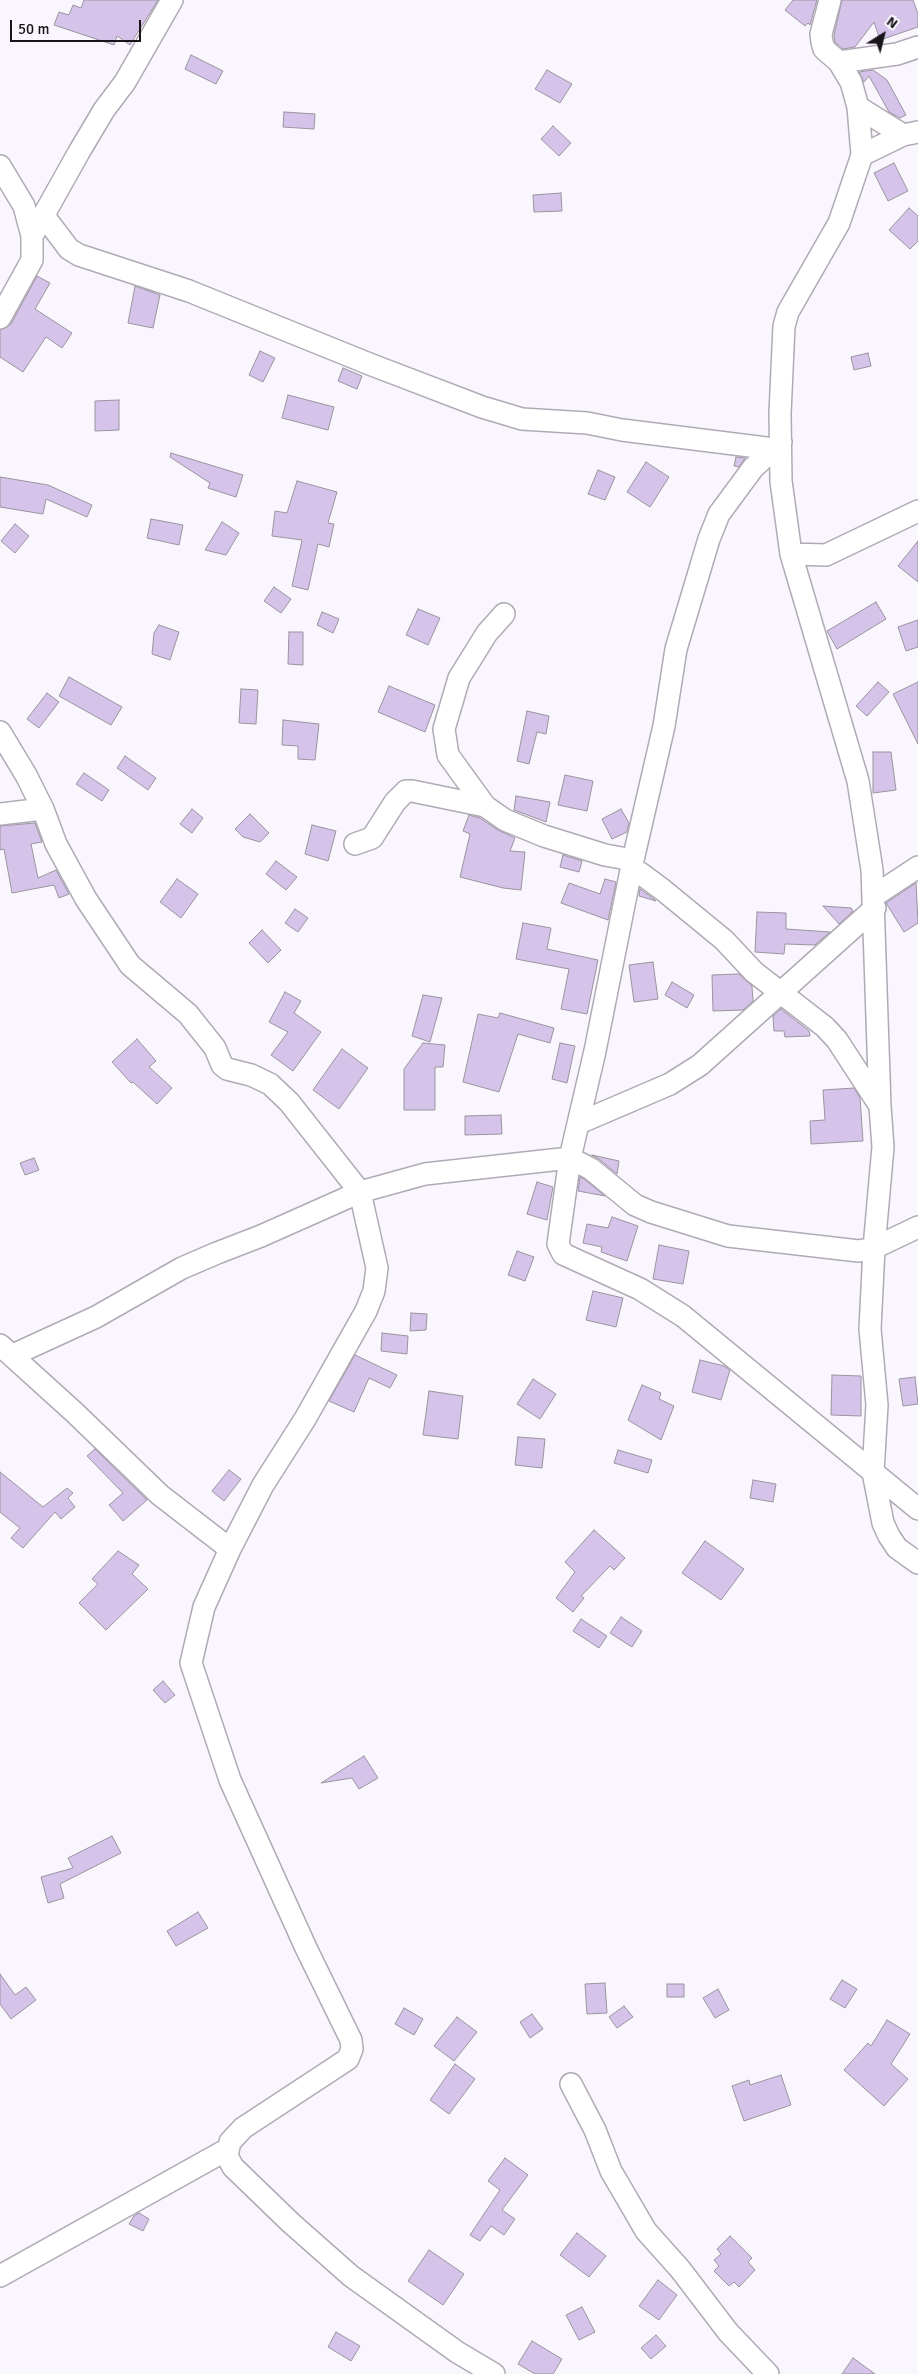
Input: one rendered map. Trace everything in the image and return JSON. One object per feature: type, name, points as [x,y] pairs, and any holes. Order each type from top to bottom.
[{"type":"street","points":[[32,236],[79,152],[104,110],[125,82],[172,0]]},
{"type":"street","points":[[830,0],[821,34],[822,42],[824,49],[839,62],[851,82],[858,107],[862,155],[839,223],[788,312],[784,326],[777,445],[791,554],[858,781],[874,902],[880,1106],[884,1147],[874,1248],[870,1329],[877,1405],[873,1472],[883,1523],[889,1536],[897,1548],[918,1563]]},
{"type":"street","points":[[839,62],[897,54],[918,47]]},
{"type":"street","points":[[858,107],[911,134]]},
{"type":"street","points":[[862,155],[911,134]]},
{"type":"street","points":[[0,166],[24,206],[32,236],[32,260],[0,318]]},
{"type":"street","points":[[44,216],[69,249],[79,255],[188,291],[372,366],[482,407],[531,420],[587,423],[622,430],[777,445]]},
{"type":"street","points":[[777,445],[738,486],[718,514],[676,649],[664,726],[570,1158],[558,1244],[563,1254],[640,1289],[683,1316],[918,1509]]},
{"type":"street","points":[[798,579],[826,555],[918,511]]},
{"type":"street","points":[[791,554],[826,555]]},
{"type":"street","points":[[504,614],[488,632],[459,678],[444,728],[448,755],[485,806],[505,820],[544,836],[633,865],[724,940],[754,972],[824,1027],[836,1040],[880,1106]]},
{"type":"street","points":[[0,732],[26,775],[43,809],[56,844],[86,899],[130,965],[188,1014],[214,1048],[222,1065],[227,1069],[251,1075],[270,1084],[289,1102],[360,1192],[377,1268],[374,1291],[366,1311],[305,1419],[263,1485],[230,1548],[204,1607],[191,1663],[230,1780],[306,1948],[351,2040],[352,2049],[348,2059],[243,2128],[230,2142],[227,2156],[233,2167],[291,2223],[351,2276],[458,2352],[494,2374]]},
{"type":"street","points":[[355,844],[372,838],[395,802],[406,791],[485,806]]},
{"type":"street","points":[[0,814],[43,809]]},
{"type":"street","points":[[579,1123],[670,1084],[700,1065],[780,994],[874,902],[918,868]]},
{"type":"street","points":[[230,1548],[160,1495],[7,1350],[96,1317],[182,1268],[261,1236],[360,1192],[425,1174],[570,1158],[591,1169],[635,1205],[685,1224],[728,1236],[783,1240],[830,1249],[860,1251],[874,1248],[918,1227]]},
{"type":"street","points":[[570,2084],[595,2130],[611,2171],[646,2231],[680,2269],[728,2332],[768,2374]]},
{"type":"street","points":[[0,2276],[228,2149]]},
{"type":"building","points":[[84,0],[158,0],[130,45],[117,36],[114,45],[54,25],[59,12],[69,15],[73,5],[81,8]]},
{"type":"building","points":[[793,0],[817,0],[810,25],[808,23],[805,26],[785,10]]},
{"type":"building","points":[[842,0],[913,0],[918,14],[918,27],[880,40],[874,22],[855,47],[843,49],[835,42],[834,35]]},
{"type":"building","points":[[191,55],[223,71],[216,84],[185,69]]},
{"type":"building","points":[[547,70],[572,84],[560,103],[535,89]]},
{"type":"building","points":[[873,70],[887,80],[906,115],[900,118],[889,112],[869,76],[864,82],[859,72]]},
{"type":"building","points":[[284,112],[315,114],[314,129],[283,127]]},
{"type":"building","points":[[553,126],[571,143],[559,156],[541,139]]},
{"type":"building","points":[[894,163],[908,191],[888,201],[874,173]]},
{"type":"building","points":[[561,193],[562,211],[534,212],[533,195]]},
{"type":"building","points":[[909,208],[918,216],[918,241],[910,249],[889,230]]},
{"type":"building","points":[[37,276],[50,283],[35,309],[72,333],[62,348],[46,337],[23,372],[0,357],[0,330],[11,324]]},
{"type":"building","points":[[135,286],[160,295],[153,328],[128,323]]},
{"type":"building","points":[[260,351],[275,358],[263,382],[249,375]]},
{"type":"building","points":[[868,353],[871,366],[854,370],[851,357]]},
{"type":"building","points":[[343,368],[362,376],[357,389],[338,381]]},
{"type":"building","points":[[288,395],[334,407],[328,430],[282,418]]},
{"type":"building","points":[[119,400],[119,430],[95,431],[95,401]]},
{"type":"building","points":[[171,453],[243,475],[236,497],[208,488],[210,483],[170,457]]},
{"type":"building","points":[[736,457],[745,458],[739,467],[734,466]]},
{"type":"building","points":[[646,462],[669,477],[650,507],[627,492]]},
{"type":"building","points":[[598,470],[615,477],[605,500],[588,494]]},
{"type":"building","points":[[0,477],[48,485],[92,505],[87,517],[46,499],[43,514],[0,507]]},
{"type":"building","points":[[297,481],[337,492],[328,523],[334,524],[329,547],[318,544],[308,590],[292,586],[302,540],[272,536],[275,511],[287,513]]},
{"type":"building","points":[[151,519],[183,525],[179,545],[147,538]]},
{"type":"building","points":[[222,522],[239,533],[226,555],[205,550]]},
{"type":"building","points":[[15,524],[29,536],[15,553],[1,541]]},
{"type":"building","points":[[918,541],[918,582],[898,566]]},
{"type":"building","points":[[274,587],[291,599],[281,613],[264,601]]},
{"type":"building","points":[[876,602],[886,619],[837,649],[827,631]]},
{"type":"building","points":[[418,609],[440,618],[428,645],[406,635]]},
{"type":"building","points":[[322,612],[339,619],[333,633],[317,625]]},
{"type":"building","points":[[918,620],[918,647],[906,651],[898,627]]},
{"type":"building","points":[[159,625],[179,632],[170,660],[152,654],[154,633]]},
{"type":"building","points":[[289,632],[303,632],[303,665],[288,664]]},
{"type":"building","points":[[69,677],[122,707],[111,725],[59,696]]},
{"type":"building","points":[[878,682],[889,692],[867,716],[856,706]]},
{"type":"building","points":[[918,682],[918,744],[893,694]]},
{"type":"building","points":[[389,686],[435,705],[425,732],[378,712]]},
{"type":"building","points":[[241,689],[258,690],[256,724],[239,723]]},
{"type":"building","points":[[47,693],[59,702],[39,728],[27,719]]},
{"type":"building","points":[[527,711],[549,716],[546,734],[537,732],[529,764],[517,761]]},
{"type":"building","points":[[283,720],[319,724],[315,760],[298,759],[298,746],[282,745]]},
{"type":"building","points":[[873,752],[891,752],[896,790],[873,793]]},
{"type":"building","points":[[125,756],[156,778],[148,790],[117,768]]},
{"type":"building","points":[[84,773],[109,790],[102,801],[76,784]]},
{"type":"building","points":[[565,775],[593,781],[587,811],[558,805]]},
{"type":"building","points":[[516,796],[550,802],[546,822],[514,810]]},
{"type":"building","points":[[192,809],[203,818],[192,833],[180,824]]},
{"type":"building","points":[[621,809],[629,823],[627,832],[612,839],[602,819]]},
{"type":"building","points":[[250,814],[269,833],[260,842],[243,837],[235,829]]},
{"type":"building","points":[[469,815],[480,818],[515,838],[510,851],[525,852],[521,890],[503,888],[460,877],[470,834],[463,831]]},
{"type":"building","points":[[35,823],[42,842],[31,844],[38,878],[56,870],[69,894],[59,898],[54,885],[12,893],[4,849],[0,850],[0,826]]},
{"type":"building","points":[[312,825],[336,831],[328,861],[305,854]]},
{"type":"building","points":[[563,855],[582,861],[579,872],[560,867]]},
{"type":"building","points":[[276,861],[297,877],[286,890],[266,874]]},
{"type":"building","points":[[177,879],[198,894],[181,918],[160,902]]},
{"type":"building","points":[[605,879],[616,882],[608,920],[561,903],[569,883],[600,894]]},
{"type":"building","points":[[916,883],[918,923],[904,932],[886,903]]},
{"type":"building","points":[[640,889],[655,900],[656,901],[639,896]]},
{"type":"building","points":[[823,906],[851,908],[853,911],[839,924]]},
{"type":"building","points":[[295,909],[308,918],[298,932],[285,923]]},
{"type":"building","points":[[757,912],[786,913],[786,929],[830,932],[815,945],[785,944],[784,954],[755,952]]},
{"type":"building","points":[[523,923],[551,928],[547,949],[598,960],[587,1014],[561,1009],[569,969],[516,959]]},
{"type":"building","points":[[262,930],[281,950],[268,963],[249,943]]},
{"type":"building","points":[[653,962],[658,999],[634,1002],[629,965]]},
{"type":"building","points":[[739,974],[752,986],[753,1001],[743,1010],[713,1011],[712,975]]},
{"type":"building","points":[[672,982],[694,995],[687,1008],[665,995]]},
{"type":"building","points":[[285,992],[301,1001],[294,1013],[321,1032],[293,1071],[271,1055],[288,1032],[269,1022]]},
{"type":"building","points":[[423,995],[442,998],[430,1042],[412,1036]]},
{"type":"building","points":[[781,1009],[809,1031],[810,1036],[785,1037],[784,1031],[774,1031],[773,1016]]},
{"type":"building","points":[[500,1013],[554,1028],[550,1043],[518,1034],[499,1092],[463,1082],[478,1014],[498,1018]]},
{"type":"building","points":[[137,1039],[156,1061],[149,1067],[172,1088],[157,1104],[133,1082],[131,1083],[112,1062]]},
{"type":"building","points":[[423,1043],[445,1045],[443,1067],[435,1067],[435,1110],[404,1110],[404,1069]]},
{"type":"building","points":[[560,1043],[575,1046],[567,1083],[552,1079]]},
{"type":"building","points":[[342,1049],[368,1068],[339,1109],[313,1090]]},
{"type":"building","points":[[854,1088],[860,1098],[863,1141],[811,1144],[810,1121],[825,1120],[823,1090]]},
{"type":"building","points":[[501,1115],[502,1134],[465,1135],[465,1116]]},
{"type":"building","points":[[592,1155],[619,1161],[617,1174],[599,1159]]},
{"type":"building","points":[[34,1158],[39,1170],[25,1175],[20,1163]]},
{"type":"building","points":[[580,1177],[584,1179],[605,1196],[578,1191]]},
{"type":"building","points":[[537,1182],[553,1187],[547,1220],[527,1214]]},
{"type":"building","points":[[612,1217],[638,1226],[627,1261],[601,1252],[602,1247],[583,1243],[587,1224],[608,1228]]},
{"type":"building","points":[[659,1245],[689,1251],[683,1284],[653,1279]]},
{"type":"building","points":[[517,1251],[534,1257],[525,1281],[508,1275]]},
{"type":"building","points":[[593,1291],[623,1298],[616,1327],[586,1320]]},
{"type":"building","points":[[411,1313],[427,1314],[426,1330],[410,1331]]},
{"type":"building","points":[[382,1333],[408,1336],[407,1354],[381,1351]]},
{"type":"building","points":[[355,1355],[397,1375],[390,1388],[369,1378],[354,1412],[329,1401]]},
{"type":"building","points":[[700,1360],[724,1366],[730,1370],[721,1400],[692,1392]]},
{"type":"building","points":[[832,1375],[861,1376],[861,1416],[831,1415]]},
{"type":"building","points":[[915,1377],[918,1404],[903,1406],[899,1379]]},
{"type":"building","points":[[533,1379],[556,1394],[540,1419],[517,1404]]},
{"type":"building","points":[[642,1385],[661,1393],[659,1399],[674,1406],[661,1440],[628,1420]]},
{"type":"building","points":[[429,1391],[463,1396],[458,1439],[423,1435]]},
{"type":"building","points":[[518,1437],[545,1439],[542,1468],[515,1465]]},
{"type":"building","points":[[95,1449],[147,1500],[123,1521],[109,1505],[123,1493],[87,1456]]},
{"type":"building","points":[[618,1450],[652,1460],[648,1473],[614,1463]]},
{"type":"building","points":[[229,1470],[241,1479],[224,1501],[212,1491]]},
{"type":"building","points":[[0,1472],[43,1507],[67,1488],[73,1493],[68,1498],[75,1507],[61,1519],[55,1512],[23,1548],[11,1538],[20,1528],[0,1512]]},
{"type":"building","points":[[753,1480],[776,1484],[773,1502],[750,1498]]},
{"type":"building","points":[[594,1530],[625,1558],[614,1570],[610,1566],[581,1596],[584,1598],[573,1612],[556,1598],[575,1572],[565,1562]]},
{"type":"building","points":[[705,1541],[744,1569],[721,1600],[682,1573]]},
{"type":"building","points":[[118,1551],[139,1565],[132,1574],[148,1589],[106,1630],[79,1603],[98,1584],[92,1579]]},
{"type":"building","points":[[621,1617],[642,1631],[632,1647],[610,1633]]},
{"type":"building","points":[[581,1619],[607,1636],[599,1648],[573,1631]]},
{"type":"building","points":[[163,1681],[175,1695],[165,1703],[153,1690]]},
{"type":"building","points":[[364,1756],[378,1778],[359,1789],[352,1778],[321,1783]]},
{"type":"building","points":[[112,1836],[121,1853],[60,1884],[64,1898],[48,1903],[41,1877],[73,1868],[68,1858]]},
{"type":"building","points":[[198,1912],[208,1928],[176,1946],[167,1931]]},
{"type":"building","points":[[0,1974],[15,1995],[26,1987],[36,2000],[11,2019],[0,2004]]},
{"type":"building","points":[[842,1980],[857,1989],[845,2008],[830,1999]]},
{"type":"building","points":[[605,1983],[607,2013],[587,2014],[585,1984]]},
{"type":"building","points":[[667,1984],[684,1984],[684,1997],[667,1997]]},
{"type":"building","points":[[718,1989],[729,2010],[715,2018],[703,1998]]},
{"type":"building","points":[[624,2006],[633,2017],[617,2028],[609,2017]]},
{"type":"building","points":[[404,2008],[423,2019],[414,2035],[395,2024]]},
{"type":"building","points":[[532,2014],[543,2029],[530,2038],[520,2022]]},
{"type":"building","points":[[457,2017],[477,2032],[454,2061],[434,2046]]},
{"type":"building","points":[[887,2020],[910,2034],[891,2064],[908,2079],[884,2106],[844,2070],[868,2043],[871,2046]]},
{"type":"building","points":[[455,2064],[475,2079],[449,2114],[430,2100]]},
{"type":"building","points":[[781,2075],[791,2105],[744,2121],[732,2086],[749,2080],[750,2085]]},
{"type":"building","points":[[505,2158],[528,2175],[502,2210],[515,2219],[504,2235],[491,2226],[480,2241],[470,2235],[500,2190],[488,2181]]},
{"type":"building","points":[[139,2213],[149,2219],[143,2231],[129,2224],[134,2216]]},
{"type":"building","points":[[577,2233],[606,2256],[589,2277],[560,2255]]},
{"type":"building","points":[[730,2236],[752,2258],[748,2262],[755,2270],[739,2287],[734,2282],[729,2286],[714,2271],[719,2266],[714,2260],[721,2254],[717,2249]]},
{"type":"building","points":[[429,2250],[464,2274],[443,2305],[408,2281]]},
{"type":"building","points":[[658,2280],[677,2295],[659,2320],[639,2306]]},
{"type":"building","points":[[582,2307],[595,2332],[579,2340],[566,2315]]},
{"type":"building","points":[[336,2332],[360,2346],[351,2361],[328,2347]]},
{"type":"building","points":[[656,2335],[666,2346],[651,2359],[641,2348]]},
{"type":"building","points":[[532,2341],[562,2359],[553,2374],[535,2374],[518,2364]]},
{"type":"building","points":[[853,2358],[875,2374],[842,2374]]}]
